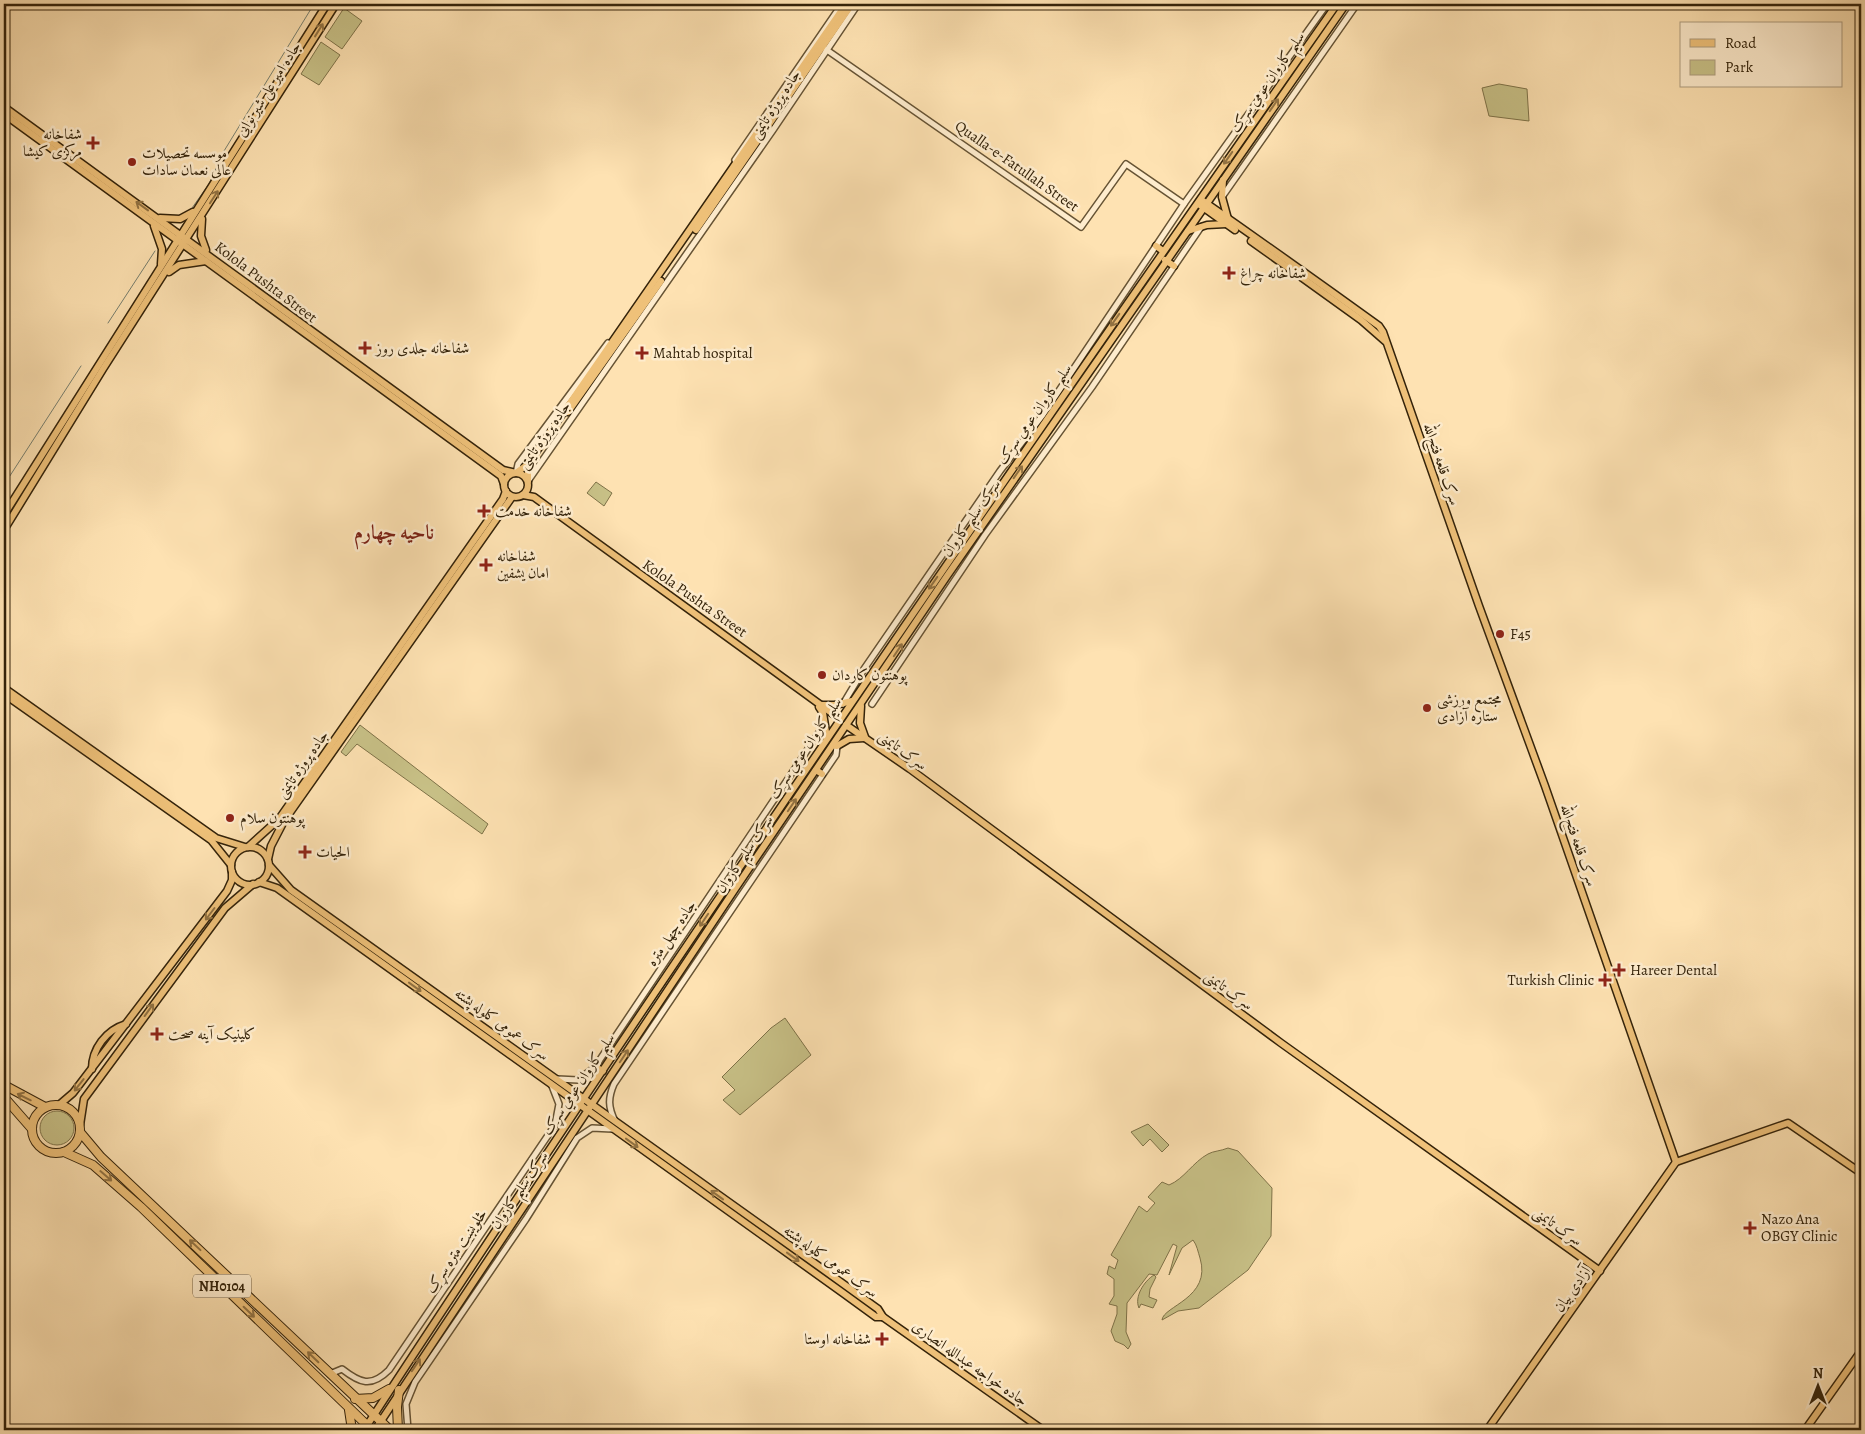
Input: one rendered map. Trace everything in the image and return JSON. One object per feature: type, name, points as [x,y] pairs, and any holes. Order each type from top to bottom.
[{"type":"highway","points":[[4,1085],[45,1107],[59,1105]]},
{"type":"highway","name":"NH0104","points":[[4,1097],[32,1129],[38,1145],[46,1151],[64,1152],[93,1166],[141,1207],[369,1429]]},
{"type":"highway","name":"NH0104","points":[[59,1105],[73,1112],[80,1129],[101,1157],[390,1430]]},
{"type":"highway","points":[[32,1129],[33,1120],[45,1107]]},
{"type":"highway","points":[[64,1152],[72,1148],[80,1129]]},
{"type":"highway","points":[[355,1399],[373,1398],[389,1390]]},
{"type":"highway","points":[[398,1430],[397,1407],[400,1390]]},
{"type":"highway","points":[[348,1408],[352,1430]]},
{"type":"main road","points":[[4,530],[56,438],[185,236],[196,210],[326,4]]},
{"type":"main road","name":"جاده امیر علی شیر نوایی","points":[[185,236],[203,214],[336,4]]},
{"type":"main road","name":"جاده پروژه تایمنی","points":[[528,483],[531,466],[821,45],[846,4]]},
{"type":"main road","name":"جاده پروژه تایمنی","points":[[516,473],[527,465],[821,45],[852,4]]},
{"type":"main road","name":"سلیم کاروان عومي سړک","points":[[369,1429],[373,1415],[389,1390],[562,1129],[852,701],[854,692],[871,674],[1049,414],[1337,4]]},
{"type":"main road","name":"سرک سلیم کاروان","points":[[369,1429],[380,1421],[574,1136],[590,1107],[735,889],[816,770],[835,746],[846,725],[1055,418],[1346,4]]},
{"type":"main road","name":"Kolola Pushta Street","points":[[4,106],[155,220],[185,236],[208,258],[503,470],[516,473]]},
{"type":"main road","points":[[4,114],[155,220],[180,243],[208,258],[501,476],[506,491],[512,496],[523,495],[534,498]]},
{"type":"main road","points":[[1186,231],[1202,225],[1227,222],[1222,197],[1223,178]]},
{"type":"main road","name":"سرک قلعه فتح‌الله","points":[[1198,200],[1361,320],[1386,342],[1545,786],[1676,1162]]},
{"type":"main road","points":[[155,220],[180,219],[196,210]]},
{"type":"main road","points":[[203,214],[201,236],[208,258]]},
{"type":"main road","points":[[155,220],[162,248],[162,272]]},
{"type":"main road","points":[[1156,246],[1163,251]]},
{"type":"main road","points":[[162,272],[179,265],[208,258]]},
{"type":"main road","points":[[1165,260],[1174,266]]},
{"type":"main road","points":[[1124,293],[1131,298]]},
{"type":"main road","points":[[1049,414],[1055,418]]},
{"type":"main road","points":[[4,515],[45,456]]},
{"type":"main road","points":[[504,484],[508,477],[516,473],[522,475],[528,483],[534,498]]},
{"type":"main road","points":[[523,495],[528,483]]},
{"type":"main road","name":"جاده پروژه تایمنی","points":[[268,862],[276,834],[300,803],[317,770],[506,491]]},
{"type":"main road","name":"جاده پروژه تایمنی","points":[[246,847],[279,819],[350,731],[512,496]]},
{"type":"main road","name":"Kolola Pushta Street","points":[[534,498],[761,660],[817,704],[840,719]]},
{"type":"main road","points":[[864,669],[871,674]]},
{"type":"main road","points":[[4,688],[54,727]]},
{"type":"main road","points":[[4,694],[216,838],[260,850],[268,862],[267,875],[225,908],[84,1099],[80,1129]]},
{"type":"main road","points":[[817,704],[825,706],[852,701]]},
{"type":"main road","points":[[835,746],[849,739],[866,738],[860,723],[861,703]]},
{"type":"main road","points":[[817,704],[823,713],[827,738]]},
{"type":"main road","name":"سرک تایمنی","points":[[846,725],[1281,1043],[1600,1271]]},
{"type":"main road","points":[[75,741],[211,840],[231,865]]},
{"type":"main road","points":[[816,770],[822,774]]},
{"type":"main road","points":[[782,790],[789,795]]},
{"type":"main road","points":[[59,1105],[73,1093],[92,1069],[227,892],[232,880],[231,865],[235,854],[246,847]]},
{"type":"main road","name":"سرک عمومی کلوله پشته","points":[[268,862],[291,890],[553,1081]]},
{"type":"main road","points":[[232,872],[240,882],[256,883]]},
{"type":"main road","name":"سرک عمومی کلوله پشته","points":[[256,883],[277,888],[582,1101],[614,1129],[856,1303],[876,1316],[883,1317]]},
{"type":"main road","points":[[728,884],[735,889]]},
{"type":"main road","points":[[596,1067],[603,1071]]},
{"type":"main road","points":[[611,1076],[614,1084]]},
{"type":"main road","name":"سرک عمومی کلوله پشته","points":[[590,1107],[615,1121],[878,1309],[883,1317]]},
{"type":"main road","points":[[1676,1162],[1788,1123],[1861,1173]]},
{"type":"main road","points":[[555,1125],[562,1129]]},
{"type":"main road","name":"آزادی بیان","points":[[1488,1430],[1676,1162]]},
{"type":"main road","name":"جاده خواجه عبدالله انصاری","points":[[883,1317],[1043,1430]]},
{"type":"main road","points":[[1805,1430],[1861,1351]]},
{"type":"street","name":"جاده پروژه تایمنی","points":[[821,45],[842,4]]},
{"type":"street","name":"جاده پروژه تایمنی","points":[[821,45],[858,4]]},
{"type":"street","points":[[843,704],[854,692],[864,669],[1000,471],[1042,416],[1184,204],[1327,4]]},
{"type":"street","points":[[1222,197],[1357,4]]},
{"type":"street","name":"Qualla-e-Fatullah Street","points":[[821,45],[1082,227],[1126,164],[1184,204]]},
{"type":"street","points":[[872,704],[985,535],[1092,387],[1202,225]]},
{"type":"street","name":"جاده چهل متره","points":[[553,1081],[578,1080],[596,1067],[824,725]]},
{"type":"street","points":[[615,1121],[609,1106],[609,1096],[614,1084],[836,755],[835,746]]},
{"type":"street","name":"څلویښت متره سړک","points":[[330,1374],[342,1370],[357,1381],[365,1382],[379,1378],[389,1370],[555,1125],[560,1104],[553,1081]]},
{"type":"street","points":[[408,1430],[406,1404],[415,1382],[526,1219],[574,1136],[592,1128],[606,1127],[614,1129]]},
{"type":"green space","points":[[344,8],[362,21],[342,49],[325,37]]},
{"type":"green space","points":[[321,42],[340,55],[319,85],[301,74]]},
{"type":"green space","points":[[1499,84],[1527,89],[1529,121],[1489,116],[1482,88]]},
{"type":"green space","points":[[596,482],[612,493],[604,506],[587,493]]},
{"type":"green space","points":[[360,725],[488,824],[482,834],[357,744],[346,756],[341,752]]},
{"type":"green space","points":[[785,1018],[811,1055],[740,1115],[723,1100],[735,1090],[722,1077],[771,1028]]},
{"type":"green space","points":[[57,1111],[64,1112],[69,1116],[73,1121],[73,1135],[69,1140],[64,1144],[57,1145],[50,1144],[45,1140],[41,1135],[40,1128],[41,1121],[45,1116],[50,1112]]},
{"type":"green space","points":[[1148,1124],[1169,1145],[1162,1152],[1150,1139],[1143,1146],[1131,1132]]},
{"type":"green space","points":[[1228,1148],[1238,1151],[1272,1188],[1271,1236],[1248,1270],[1199,1308],[1178,1311],[1162,1320],[1164,1315],[1194,1292],[1202,1272],[1200,1258],[1193,1240],[1182,1248],[1169,1275],[1177,1246],[1173,1244],[1157,1275],[1149,1274],[1127,1303],[1126,1332],[1131,1344],[1128,1349],[1115,1341],[1111,1331],[1117,1314],[1117,1306],[1109,1304],[1114,1296],[1114,1279],[1107,1274],[1109,1266],[1115,1269],[1118,1260],[1111,1255],[1139,1206],[1147,1212],[1155,1203],[1148,1197],[1162,1182],[1169,1185],[1184,1175],[1203,1157]]},
{"type":"green space","points":[[1154,1275],[1156,1277],[1150,1289],[1149,1297],[1157,1300],[1153,1308],[1141,1304],[1139,1308],[1139,1294],[1147,1281]]},
{"type":"waterway","points":[[192,208],[209,184],[224,151],[314,4]]},
{"type":"waterway","points":[[108,323],[155,251]]},
{"type":"waterway","points":[[4,485],[81,366]]},
{"type":"place","name":"شفاخانه مرکزی کیشا","points":[[93,143]]},
{"type":"place","name":"موسسه تحصیلات عالی نعمان سادات","points":[[132,162]]},
{"type":"place","name":"شفاخانه چراغ","points":[[1229,273]]},
{"type":"place","name":"شفاخانه جلدی روز","points":[[365,348]]},
{"type":"place","name":"Mahtab hospital","points":[[642,353]]},
{"type":"place","name":"شفاخانه خدمت","points":[[484,511]]},
{"type":"place","name":"شفاخانه امان یشفین","points":[[486,565]]},
{"type":"place","name":"F45","points":[[1500,634]]},
{"type":"place","name":"پوهنتون کاردان","points":[[822,675]]},
{"type":"place","name":"مجتمع ورزشی ستاره آزادی","points":[[1427,708]]},
{"type":"place","name":"پوهنتون سلام","points":[[230,818]]},
{"type":"place","name":"الحیات","points":[[305,852]]},
{"type":"place","name":"Hareer Dental","points":[[1619,970]]},
{"type":"place","name":"Turkish Clinic","points":[[1605,980]]},
{"type":"place","name":"کلینیک آینه صحت","points":[[157,1034]]},
{"type":"place","name":"Nazo Ana OBGY Clinic","points":[[1750,1228]]},
{"type":"place","name":"شفاخانه اوستا","points":[[882,1339]]},
{"type":"district","name":"ناحیه چهارم","points":[[394,532]]}]
